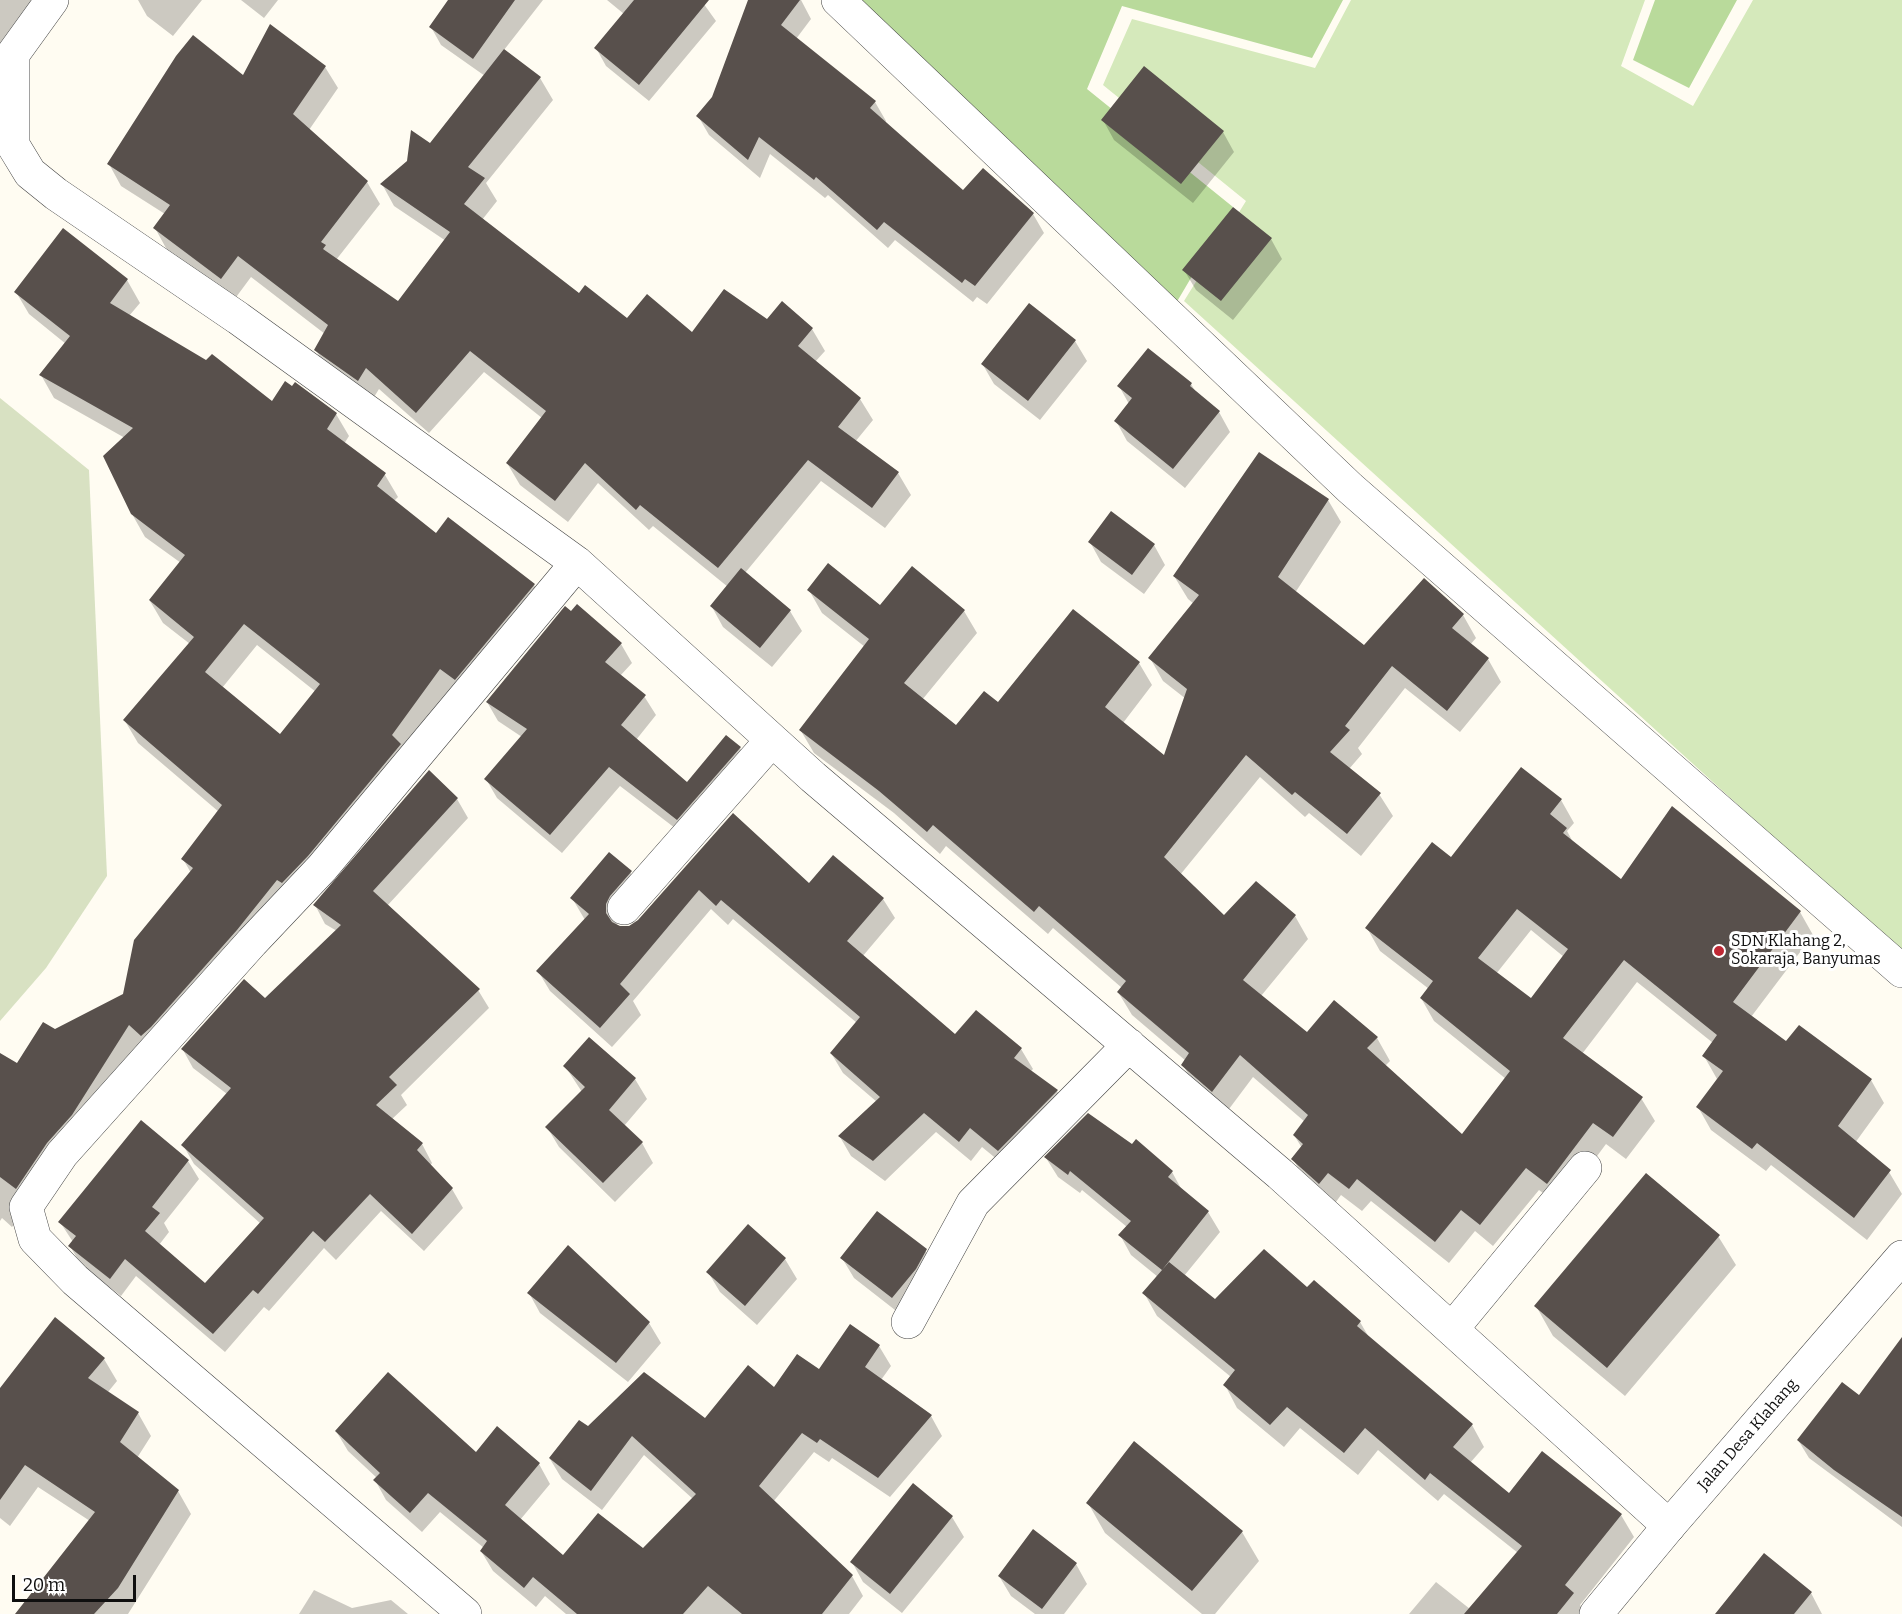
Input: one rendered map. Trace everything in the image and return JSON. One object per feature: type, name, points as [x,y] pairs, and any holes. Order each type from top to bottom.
[{"type":"street","points":[[52,0],[7,48],[13,145],[30,173],[56,194],[238,318],[577,563],[772,740],[1280,1174],[1669,1526]]},
{"type":"street","points":[[838,0],[1350,488],[1902,971]]},
{"type":"street","points":[[465,1614],[75,1280],[35,1239],[26,1207],[62,1154],[156,1046],[322,868],[577,563]]},
{"type":"street","points":[[624,908],[772,740]]},
{"type":"street","points":[[908,1322],[973,1203],[1129,1045]]},
{"type":"street","points":[[1452,1329],[1585,1168]]},
{"type":"street","name":"Jalan Desa Klahang","points":[[1596,1614],[1669,1526],[1902,1257]]},
{"type":"green space","points":[[846,0],[1343,0],[1312,58],[1122,6],[1087,89],[1233,207],[1172,310]]},
{"type":"green space","points":[[1351,0],[1645,0],[1621,66],[1693,106],[1753,0],[1902,0],[1902,954],[1184,301],[1246,201],[1103,85],[1132,19],[1315,68]]},
{"type":"green space","points":[[1655,0],[1737,0],[1689,88],[1633,60]]},
{"type":"green space","points":[[0,398],[89,470],[107,876],[46,968],[0,1021]]},
{"type":"building","points":[[448,0],[515,0],[473,59],[429,27]]},
{"type":"building","points":[[634,0],[709,0],[639,85],[594,48]]},
{"type":"building","points":[[748,0],[800,0],[781,25],[876,101],[870,108],[963,190],[983,168],[1034,213],[975,286],[965,279],[962,283],[884,222],[877,230],[816,177],[814,180],[759,137],[748,160],[696,116],[712,97]]},
{"type":"building","points":[[270,24],[326,66],[293,114],[368,181],[321,242],[326,245],[323,249],[398,301],[450,232],[380,184],[407,161],[411,130],[430,143],[504,49],[541,77],[468,167],[485,178],[464,204],[579,293],[585,285],[627,318],[647,294],[692,332],[724,289],[767,319],[782,301],[813,328],[798,346],[861,398],[838,427],[899,472],[872,508],[808,460],[718,568],[640,505],[636,510],[585,463],[555,501],[506,463],[546,411],[470,351],[416,413],[366,368],[358,381],[314,350],[328,325],[238,256],[221,279],[153,228],[170,205],[107,164],[176,56],[193,35],[243,75]]},
{"type":"building","points":[[1144,66],[1224,131],[1181,184],[1101,120]]},
{"type":"building","points":[[1233,207],[1272,238],[1221,301],[1182,270]]},
{"type":"building","points":[[63,228],[128,279],[110,303],[206,360],[212,354],[272,401],[285,381],[292,386],[295,382],[337,413],[327,429],[386,473],[377,486],[436,533],[448,517],[535,584],[455,680],[440,669],[392,735],[401,744],[308,856],[282,883],[277,880],[237,930],[151,1027],[141,1036],[129,1025],[72,1115],[47,1143],[16,1189],[0,1177],[0,1053],[17,1063],[43,1022],[55,1029],[123,994],[134,940],[193,868],[181,859],[222,805],[123,720],[194,637],[149,600],[185,555],[131,514],[103,456],[133,428],[39,375],[70,336],[14,292]],"holes":[[[244,624],[320,684],[280,734],[205,672]]]},
{"type":"building","points":[[1029,303],[1076,340],[1028,401],[981,364]]},
{"type":"building","points":[[1148,348],[1192,383],[1190,386],[1220,411],[1173,469],[1114,421],[1132,398],[1117,386]]},
{"type":"building","points":[[1259,452],[1329,499],[1278,577],[1364,645],[1424,578],[1464,614],[1452,628],[1489,658],[1447,711],[1392,666],[1345,726],[1350,730],[1330,752],[1381,793],[1347,834],[1295,792],[1292,795],[1246,755],[1164,857],[1224,915],[1256,881],[1296,915],[1243,980],[1307,1032],[1334,1000],[1378,1037],[1367,1048],[1462,1134],[1510,1071],[1420,998],[1433,981],[1365,928],[1432,842],[1451,857],[1521,767],[1562,799],[1550,814],[1567,828],[1563,833],[1621,879],[1672,806],[1801,911],[1733,1002],[1786,1041],[1799,1025],[1872,1079],[1838,1126],[1891,1170],[1854,1218],[1757,1143],[1752,1149],[1696,1107],[1723,1071],[1702,1056],[1717,1035],[1624,960],[1563,1038],[1643,1097],[1613,1137],[1593,1123],[1547,1184],[1526,1168],[1480,1225],[1461,1210],[1435,1242],[1357,1179],[1349,1189],[1328,1173],[1319,1184],[1291,1159],[1303,1144],[1293,1135],[1308,1115],[1240,1055],[1212,1092],[1181,1065],[1189,1053],[1117,992],[1126,981],[1039,906],[1034,912],[933,825],[927,832],[879,791],[799,730],[869,639],[807,590],[828,563],[880,605],[912,566],[965,610],[904,683],[956,725],[984,691],[998,702],[1073,609],[1140,662],[1105,707],[1164,755],[1187,689],[1148,658],[1199,595],[1173,576]],"holes":[[[1517,909],[1568,949],[1531,998],[1478,958]]]},
{"type":"building","points":[[1111,511],[1155,544],[1132,575],[1088,542]]},
{"type":"building","points":[[741,568],[791,610],[760,648],[710,606]]},
{"type":"building","points":[[577,604],[622,643],[605,662],[646,695],[621,725],[687,782],[726,735],[741,747],[677,820],[609,767],[550,835],[484,779],[527,729],[486,702],[565,606],[571,611]]},
{"type":"building","points":[[429,770],[458,798],[373,891],[480,989],[389,1077],[397,1085],[376,1105],[423,1143],[417,1150],[453,1188],[412,1234],[370,1194],[325,1242],[313,1231],[258,1294],[253,1290],[213,1334],[125,1259],[110,1279],[68,1246],[76,1236],[58,1222],[141,1120],[189,1160],[152,1207],[160,1213],[145,1231],[205,1283],[264,1218],[181,1145],[231,1088],[181,1049],[244,979],[265,998],[341,925],[313,905]]},
{"type":"building","points":[[733,813],[809,883],[833,855],[884,898],[847,941],[955,1034],[976,1010],[1022,1048],[1014,1058],[1058,1090],[998,1151],[970,1128],[959,1142],[924,1113],[873,1161],[838,1136],[880,1097],[830,1053],[860,1017],[721,900],[716,906],[699,890],[620,984],[630,994],[600,1028],[536,971],[589,914],[570,898],[609,852],[632,871],[610,896],[606,904],[606,913],[612,922],[620,926],[629,926],[638,920]]},
{"type":"building","points":[[589,1037],[636,1078],[609,1110],[643,1142],[603,1183],[545,1127],[585,1087],[563,1066]]},
{"type":"building","points":[[1088,1113],[1132,1144],[1136,1139],[1173,1171],[1168,1177],[1209,1211],[1162,1270],[1118,1235],[1131,1221],[1070,1171],[1068,1175],[1044,1157]]},
{"type":"building","points":[[1646,1173],[1720,1235],[1607,1368],[1534,1306]]},
{"type":"building","points":[[877,1211],[927,1249],[916,1269],[892,1298],[840,1258]]},
{"type":"building","points":[[748,1224],[786,1258],[745,1306],[706,1272]]},
{"type":"building","points":[[568,1245],[650,1322],[616,1363],[527,1293]]},
{"type":"building","points":[[1264,1249],[1307,1287],[1314,1280],[1361,1321],[1357,1326],[1473,1424],[1453,1447],[1509,1493],[1542,1451],[1622,1514],[1565,1585],[1574,1593],[1557,1614],[1464,1614],[1522,1546],[1430,1473],[1425,1480],[1365,1428],[1344,1453],[1287,1407],[1270,1425],[1223,1385],[1235,1370],[1142,1293],[1169,1262],[1215,1299]]},
{"type":"building","points":[[55,1317],[105,1358],[88,1378],[139,1412],[120,1442],[179,1490],[118,1588],[94,1614],[15,1614],[95,1512],[25,1465],[0,1500],[0,1388]]},
{"type":"building","points":[[850,1324],[880,1345],[865,1367],[932,1415],[878,1478],[820,1439],[817,1443],[802,1433],[759,1486],[853,1575],[822,1614],[742,1614],[708,1586],[683,1614],[577,1614],[533,1577],[524,1588],[480,1551],[487,1541],[428,1493],[410,1513],[373,1480],[380,1473],[335,1431],[388,1372],[476,1452],[497,1426],[540,1463],[505,1505],[563,1555],[598,1513],[643,1548],[696,1494],[632,1436],[591,1491],[549,1458],[579,1420],[588,1426],[644,1372],[705,1418],[748,1365],[774,1387],[797,1354],[819,1369]]},
{"type":"building","points":[[1902,1337],[1902,1517],[1834,1470],[1797,1440],[1842,1382],[1859,1395]]},
{"type":"building","points":[[1134,1441],[1243,1531],[1192,1591],[1086,1503]]},
{"type":"building","points":[[913,1483],[953,1516],[890,1594],[850,1562]]},
{"type":"building","points":[[1033,1529],[1077,1563],[1042,1609],[998,1576]]},
{"type":"building","points":[[1764,1553],[1812,1592],[1794,1614],[1715,1614]]},
{"type":"place","name":"SDN Klahang 2, Sokaraja, Banyumas","points":[[1719,951]]}]
